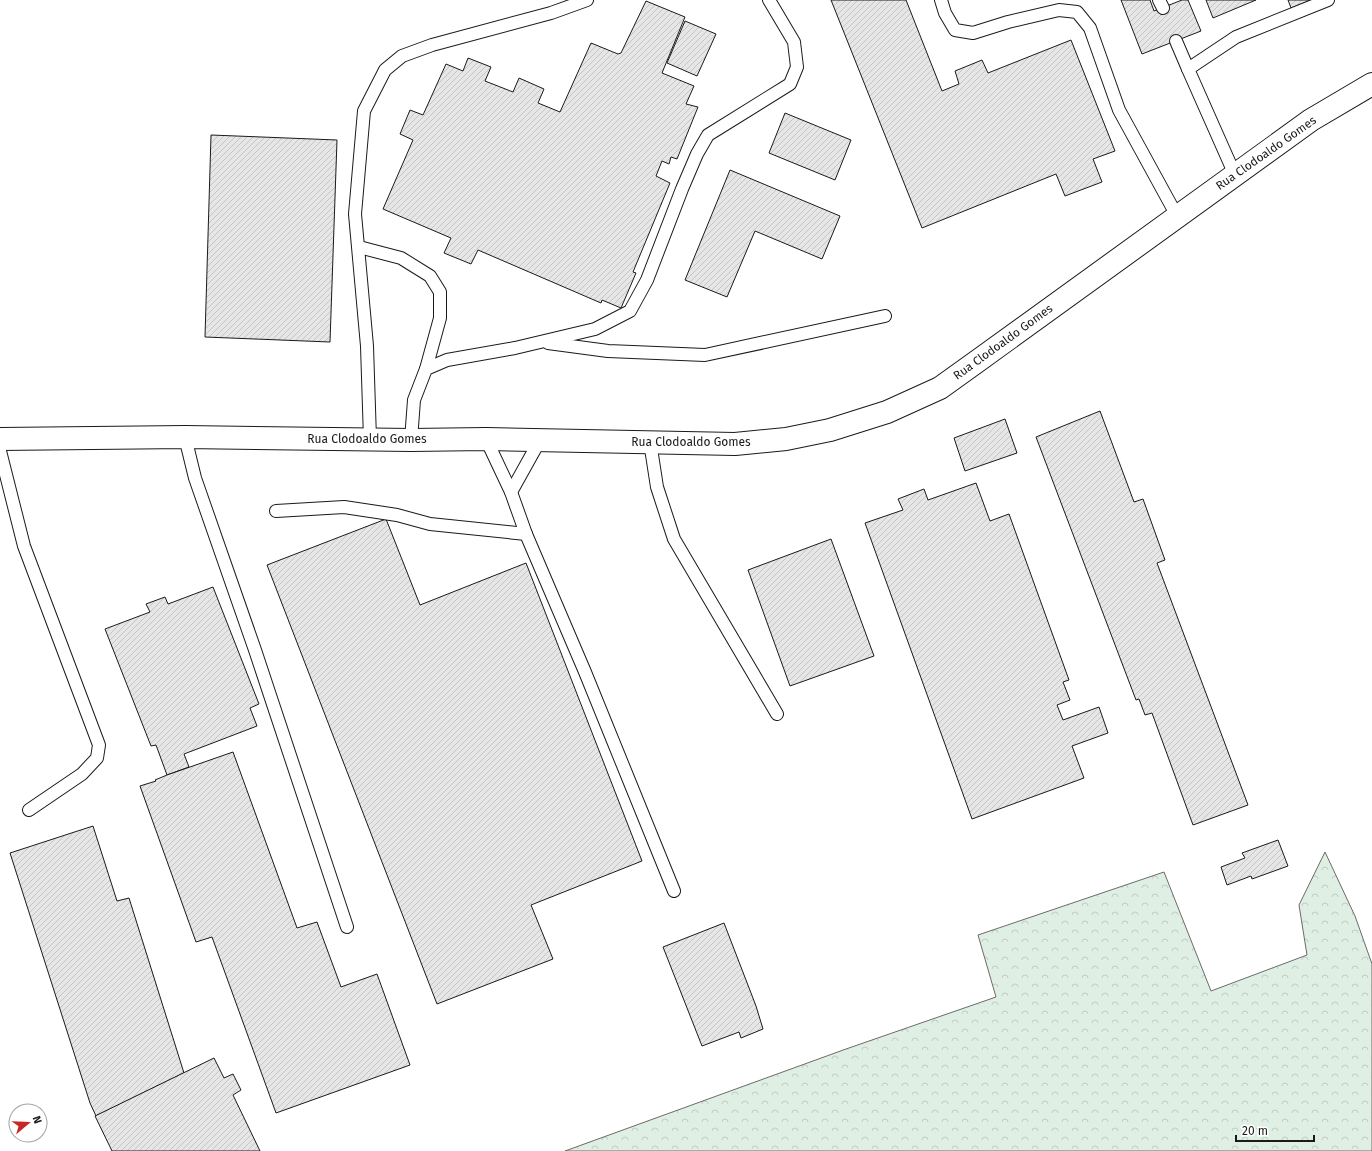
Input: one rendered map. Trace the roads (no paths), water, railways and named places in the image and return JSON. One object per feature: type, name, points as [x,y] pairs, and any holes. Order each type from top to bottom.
[{"type":"main road","name":"Rua Clodoaldo Gomes","points":[[0,439],[185,437],[411,440],[486,439],[735,444],[786,439],[830,430],[888,412],[940,388],[1311,120],[1372,84]]},
{"type":"lane","points":[[370,439],[367,346],[355,214],[364,111],[385,70],[402,56],[425,48],[551,13],[587,0]]},
{"type":"lane","points":[[426,370],[447,360],[515,348],[595,329],[630,311],[647,280],[682,189],[697,154],[708,135],[790,84],[796,67],[794,42],[769,0]]},
{"type":"lane","points":[[941,0],[945,13],[955,30],[973,33],[1008,22],[1059,10],[1077,12],[1090,28],[1119,110],[1177,216]]},
{"type":"lane","points":[[1188,69],[1236,36],[1328,0]]},
{"type":"lane","points":[[1176,41],[1235,175]]},
{"type":"lane","points":[[359,247],[402,258],[430,276],[440,292],[440,318],[426,370],[414,400],[411,440]]},
{"type":"lane","points":[[541,342],[608,351],[705,355],[885,316]]},
{"type":"lane","points":[[185,437],[195,478],[347,927]]},
{"type":"lane","points":[[486,439],[511,492],[526,534],[585,672],[674,891]]},
{"type":"lane","points":[[511,492],[540,440]]},
{"type":"lane","points":[[650,442],[657,487],[674,539],[777,714]]},
{"type":"lane","points":[[0,451],[24,546],[99,745],[97,758],[82,774],[29,810]]},
{"type":"lane","points":[[276,511],[344,507],[397,515],[430,524],[526,534]]}]
